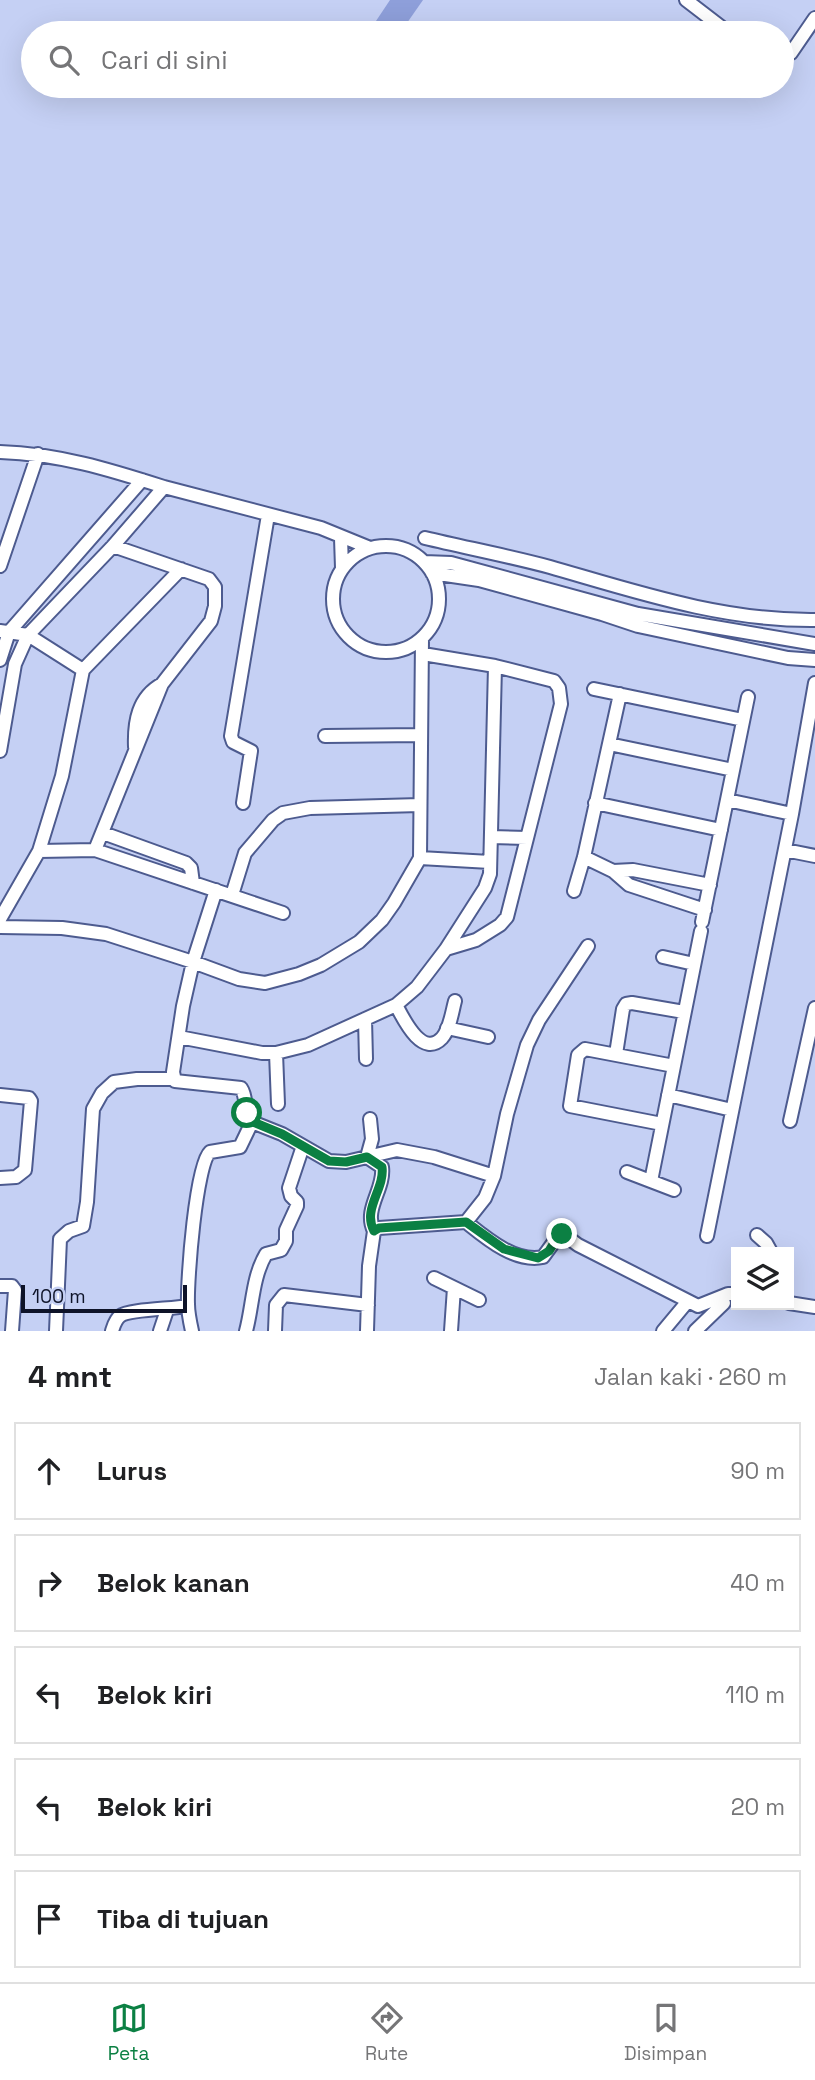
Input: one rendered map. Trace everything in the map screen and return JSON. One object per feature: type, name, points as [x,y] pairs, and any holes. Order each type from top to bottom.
[{"type":"street","points":[[686,0],[713,21]]},
{"type":"street","points":[[794,49],[815,18]]},
{"type":"street","points":[[0,452],[38,454],[103,468],[164,488],[321,528],[369,548]]},
{"type":"street","points":[[0,566],[38,454]]},
{"type":"street","points":[[0,660],[5,632],[142,480]]},
{"type":"street","points":[[0,751],[16,664],[28,635],[164,488]]},
{"type":"street","points":[[243,803],[251,751],[233,742],[231,736],[268,515]]},
{"type":"street","points":[[341,538],[342,568]]},
{"type":"street","points":[[425,538],[730,614],[778,620],[815,620]]},
{"type":"street","points":[[387,545],[403,548],[425,562],[432,573],[439,594],[438,610],[432,626],[422,639],[407,648],[381,652],[356,644],[344,633],[335,618],[332,601],[334,583],[342,568],[354,555],[369,548],[387,545]]},
{"type":"street","points":[[95,850],[136,753],[136,719],[145,698],[162,684],[211,621],[215,606],[215,587],[212,581],[113,546]]},
{"type":"street","points":[[425,562],[451,563],[638,614],[659,624],[815,644]]},
{"type":"street","points":[[0,919],[38,851],[62,776],[83,670],[181,569]]},
{"type":"street","points":[[432,573],[479,580],[788,657],[815,660]]},
{"type":"street","points":[[5,632],[28,635],[83,670]]},
{"type":"street","points":[[0,927],[82,929],[106,934],[193,961],[239,979],[265,983],[321,965],[359,942],[382,920],[420,858],[422,639]]},
{"type":"street","points":[[423,654],[495,666],[554,681],[561,692],[561,704],[507,917],[500,925],[476,940],[446,949]]},
{"type":"street","points":[[179,1037],[246,1052],[276,1053],[307,1045],[396,1005],[416,987],[446,949],[488,884],[495,666]]},
{"type":"street","points":[[707,1236],[785,850],[815,683]]},
{"type":"street","points":[[594,689],[743,720]]},
{"type":"street","points":[[574,891],[620,694]]},
{"type":"street","points":[[651,1181],[748,697]]},
{"type":"street","points":[[325,736],[421,734]]},
{"type":"street","points":[[608,744],[733,770]]},
{"type":"street","points":[[727,800],[792,814]]},
{"type":"street","points":[[595,803],[721,830]]},
{"type":"street","points":[[232,895],[245,853],[273,820],[283,813],[310,808],[420,805]]},
{"type":"street","points":[[103,833],[186,863],[191,867],[193,883]]},
{"type":"street","points":[[491,837],[527,838]]},
{"type":"street","points":[[38,851],[95,850],[283,913]]},
{"type":"street","points":[[785,850],[815,856]]},
{"type":"street","points":[[584,857],[613,872],[629,886],[703,921]]},
{"type":"street","points":[[420,858],[490,862]]},
{"type":"street","points":[[613,872],[638,871],[710,885]]},
{"type":"street","points":[[173,1077],[183,1006],[193,961],[216,890]]},
{"type":"street","points":[[466,1222],[485,1198],[494,1177],[507,1114],[527,1045],[539,1020],[588,946]]},
{"type":"street","points":[[663,957],[694,964]]},
{"type":"street","points":[[396,1005],[410,1030],[421,1040],[436,1041],[443,1037],[455,1001]]},
{"type":"street","points":[[616,1054],[626,1004],[684,1012]]},
{"type":"street","points":[[790,1121],[815,1012]]},
{"type":"street","points":[[365,1019],[366,1059]]},
{"type":"street","points":[[447,1028],[488,1037]]},
{"type":"street","points":[[662,1124],[570,1106],[580,1052],[585,1049],[674,1066]]},
{"type":"street","points":[[276,1053],[278,1104]]},
{"type":"street","points":[[56,1331],[60,1239],[69,1231],[83,1226],[88,1202],[93,1109],[102,1093],[114,1082],[173,1077],[241,1088],[248,1116],[253,1122],[282,1134],[329,1161],[346,1162],[397,1150],[434,1157],[494,1177]]},
{"type":"street","points":[[0,1095],[29,1098],[31,1101],[24,1170],[16,1177],[0,1178]]},
{"type":"street","points":[[668,1095],[732,1110]]},
{"type":"street","points":[[367,1157],[372,1139],[370,1119]]},
{"type":"street","points":[[192,1331],[187,1306],[195,1204],[205,1158],[210,1152],[240,1147],[253,1122]]},
{"type":"street","points":[[246,1331],[253,1306],[254,1280],[266,1254],[281,1250],[286,1241],[286,1230],[297,1206],[294,1198],[290,1196],[289,1188],[303,1146]]},
{"type":"street","points":[[367,1157],[382,1167],[383,1174],[371,1215],[374,1231],[369,1266],[367,1331]]},
{"type":"street","points":[[627,1172],[674,1190]]},
{"type":"street","points":[[374,1231],[379,1228],[466,1222],[504,1249],[521,1255],[543,1257],[561,1234],[688,1301],[703,1306],[720,1297],[731,1295]]},
{"type":"street","points":[[757,1235],[768,1247]]},
{"type":"street","points":[[434,1278],[479,1300]]},
{"type":"street","points":[[0,1286],[12,1286],[15,1290],[12,1331]]},
{"type":"street","points":[[451,1331],[454,1288]]},
{"type":"street","points":[[275,1331],[276,1304],[284,1295],[368,1305]]},
{"type":"street","points":[[663,1331],[688,1301]]},
{"type":"street","points":[[695,1331],[724,1303]]},
{"type":"street","points":[[794,1304],[815,1307]]},
{"type":"street","points":[[112,1331],[119,1317],[128,1312],[187,1306]]},
{"type":"street","points":[[160,1331],[167,1310]]},
{"type":"water","points":[[390,0],[423,0],[408,21],[376,21]]},
{"type":"route","points":[[247,1113],[253,1122],[282,1134],[329,1161],[346,1162],[367,1157],[382,1167],[382,1183],[374,1199],[371,1215],[374,1231],[384,1227],[466,1222],[504,1249],[538,1258],[543,1257],[562,1234]]}]
